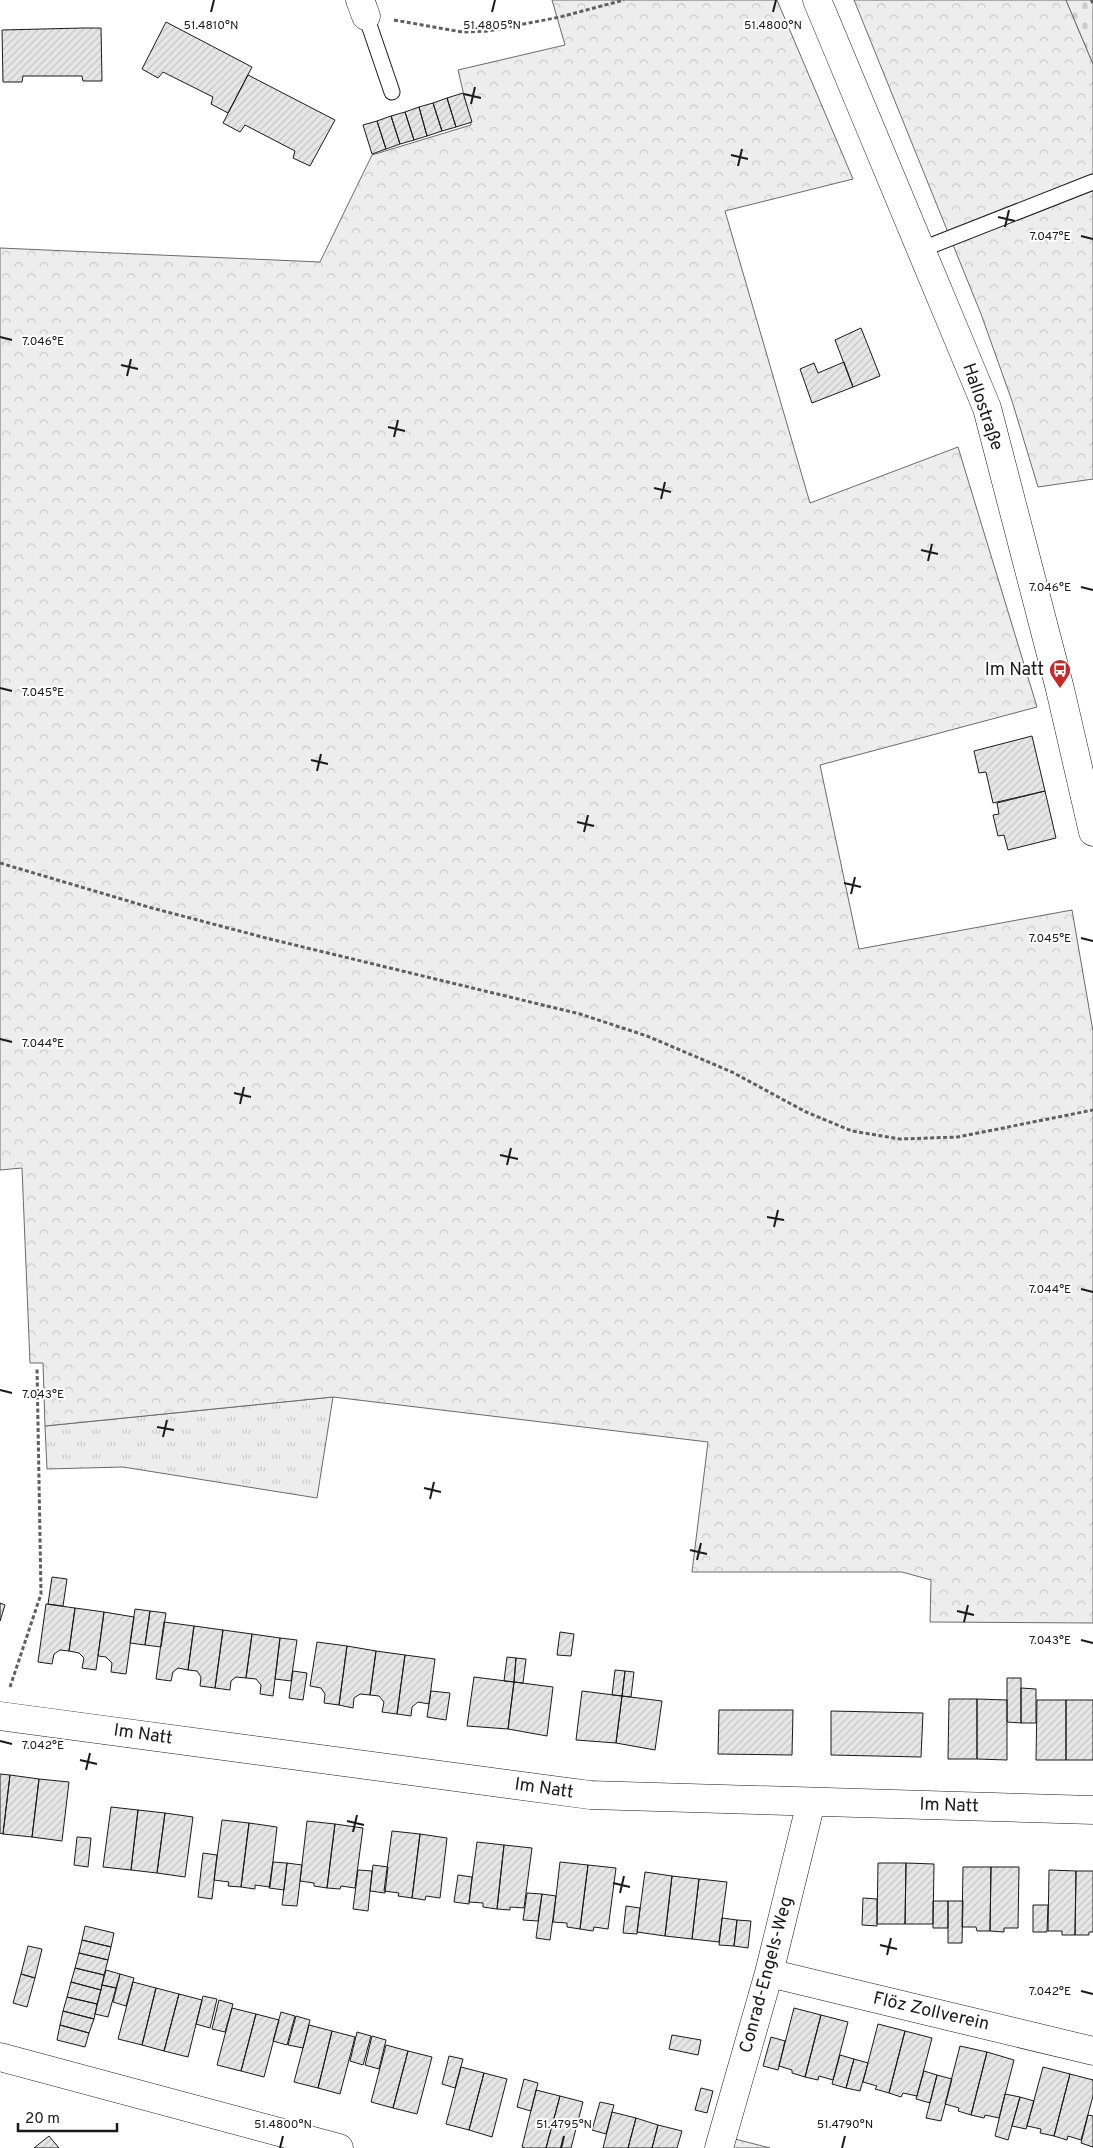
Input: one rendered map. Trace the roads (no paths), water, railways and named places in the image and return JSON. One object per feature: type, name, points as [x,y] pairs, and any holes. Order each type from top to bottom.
[{"type":"street","name":"Hallostraße","points":[[817,0],[987,408],[1058,680],[1093,832]]},
{"type":"street","name":"Im Natt","points":[[0,1716],[590,1795],[1093,1810]]},
{"type":"street","name":"Conrad-Engels-Weg","points":[[719,2148],[769,1973],[811,1802]]},
{"type":"street","name":"Flöz Zollverein","points":[[769,1973],[1093,2050]]},
{"type":"street","points":[[0,2057],[339,2148]]},
{"type":"lane","points":[[363,8],[392,92]]},
{"type":"lane","points":[[920,250],[1093,182]]},
{"type":"place","name":"Im Natt","points":[[1060,689]]}]
